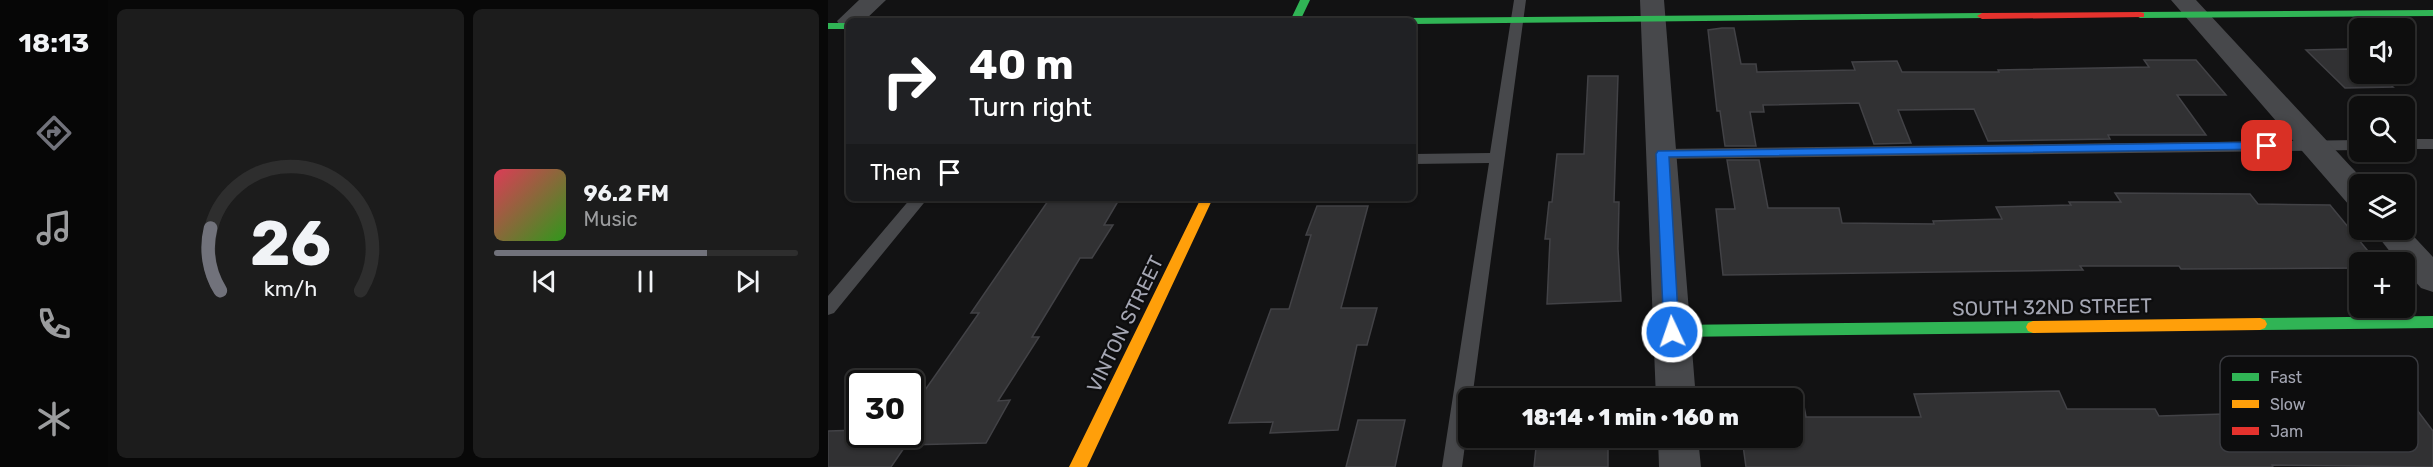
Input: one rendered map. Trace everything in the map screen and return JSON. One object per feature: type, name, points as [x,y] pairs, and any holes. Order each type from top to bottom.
[{"type":"street","points":[[852,18],[874,0]]},
{"type":"street","points":[[1296,18],[1305,0]]},
{"type":"street","points":[[1416,21],[1518,20],[1652,10],[2189,8],[2433,13]]},
{"type":"street","points":[[2189,8],[2349,185]]},
{"type":"street","points":[[1652,10],[1663,154],[1675,388]]},
{"type":"street","name":"VINTON STREET","points":[[1078,467],[1206,201]]},
{"type":"street","points":[[2398,240],[2433,279]]},
{"type":"street","name":"SOUTH 32ND STREET","points":[[1672,332],[2433,322]]},
{"type":"street","points":[[1679,448],[1680,467]]},
{"type":"lane","points":[[1452,467],[1520,0]]},
{"type":"lane","points":[[2415,144],[2433,144]]},
{"type":"lane","points":[[1663,154],[2349,145]]},
{"type":"lane","points":[[1416,159],[1498,158]]},
{"type":"lane","points":[[828,308],[917,201]]},
{"type":"building","points":[[1734,28],[1741,64],[1756,64],[1757,72],[1855,70],[1852,62],[1897,61],[1902,72],[1999,72],[1998,70],[2149,67],[2144,60],[2196,60],[2226,95],[2177,95],[2206,135],[2108,135],[2110,139],[1988,141],[1974,109],[1898,110],[1911,143],[1874,144],[1859,103],[1763,105],[1764,112],[1750,112],[1756,146],[1725,146],[1720,111],[1717,111],[1708,30]]},
{"type":"building","points":[[2347,49],[2349,51],[2349,84],[2390,84],[2393,87],[2345,88],[2306,50]]},
{"type":"building","points":[[1588,76],[1618,76],[1614,202],[1619,202],[1618,249],[1621,301],[1547,304],[1550,239],[1545,239],[1557,154],[1584,154]]},
{"type":"building","points":[[1727,160],[1759,160],[1768,208],[1839,208],[1842,223],[1934,224],[1933,221],[2002,219],[1996,207],[2071,205],[2069,202],[2121,202],[2115,193],[2250,194],[2258,204],[2330,205],[2349,228],[2349,240],[2359,240],[2369,252],[2349,252],[2349,268],[2181,269],[2179,266],[2080,266],[2083,270],[1723,275],[1716,209],[1735,209]]},
{"type":"building","points":[[1048,201],[1118,201],[1104,225],[1113,225],[1092,258],[1080,258],[1032,337],[1039,337],[998,401],[1010,400],[986,443],[924,445],[924,392],[979,313],[971,313]]},
{"type":"building","points":[[1317,206],[1368,206],[1341,308],[1377,308],[1367,345],[1357,345],[1338,430],[1270,433],[1273,422],[1229,423],[1271,309],[1289,309],[1311,235],[1306,235]]},
{"type":"building","points":[[2059,391],[2067,409],[2155,409],[2159,416],[2220,414],[2220,452],[2418,452],[2418,411],[2433,431],[2433,467],[2272,465],[2273,467],[1746,467],[1743,448],[1803,448],[1803,400],[1806,417],[1921,417],[1914,394]]},
{"type":"building","points":[[1358,420],[1405,420],[1395,467],[1346,467]]},
{"type":"building","points":[[846,430],[846,448],[904,448],[891,467],[828,467],[828,431]]},
{"type":"building","points":[[1536,448],[1608,448],[1608,467],[1534,467]]},
{"type":"traffic: fast","points":[[1296,18],[1305,0]]},
{"type":"traffic: fast","points":[[2140,15],[2433,13]]},
{"type":"traffic: fast","points":[[1416,21],[1982,16]]},
{"type":"traffic: fast","points":[[828,26],[846,26]]},
{"type":"traffic: fast","points":[[2260,324],[2433,322]]},
{"type":"traffic: fast","points":[[1672,331],[2033,327]]},
{"type":"traffic: slow","points":[[1078,467],[1206,201]]},
{"type":"traffic: slow","points":[[2033,327],[2260,324]]},
{"type":"traffic: jam","points":[[1982,16],[2140,15]]},
{"type":"route","points":[[1672,332],[1663,154],[2267,146]]}]
